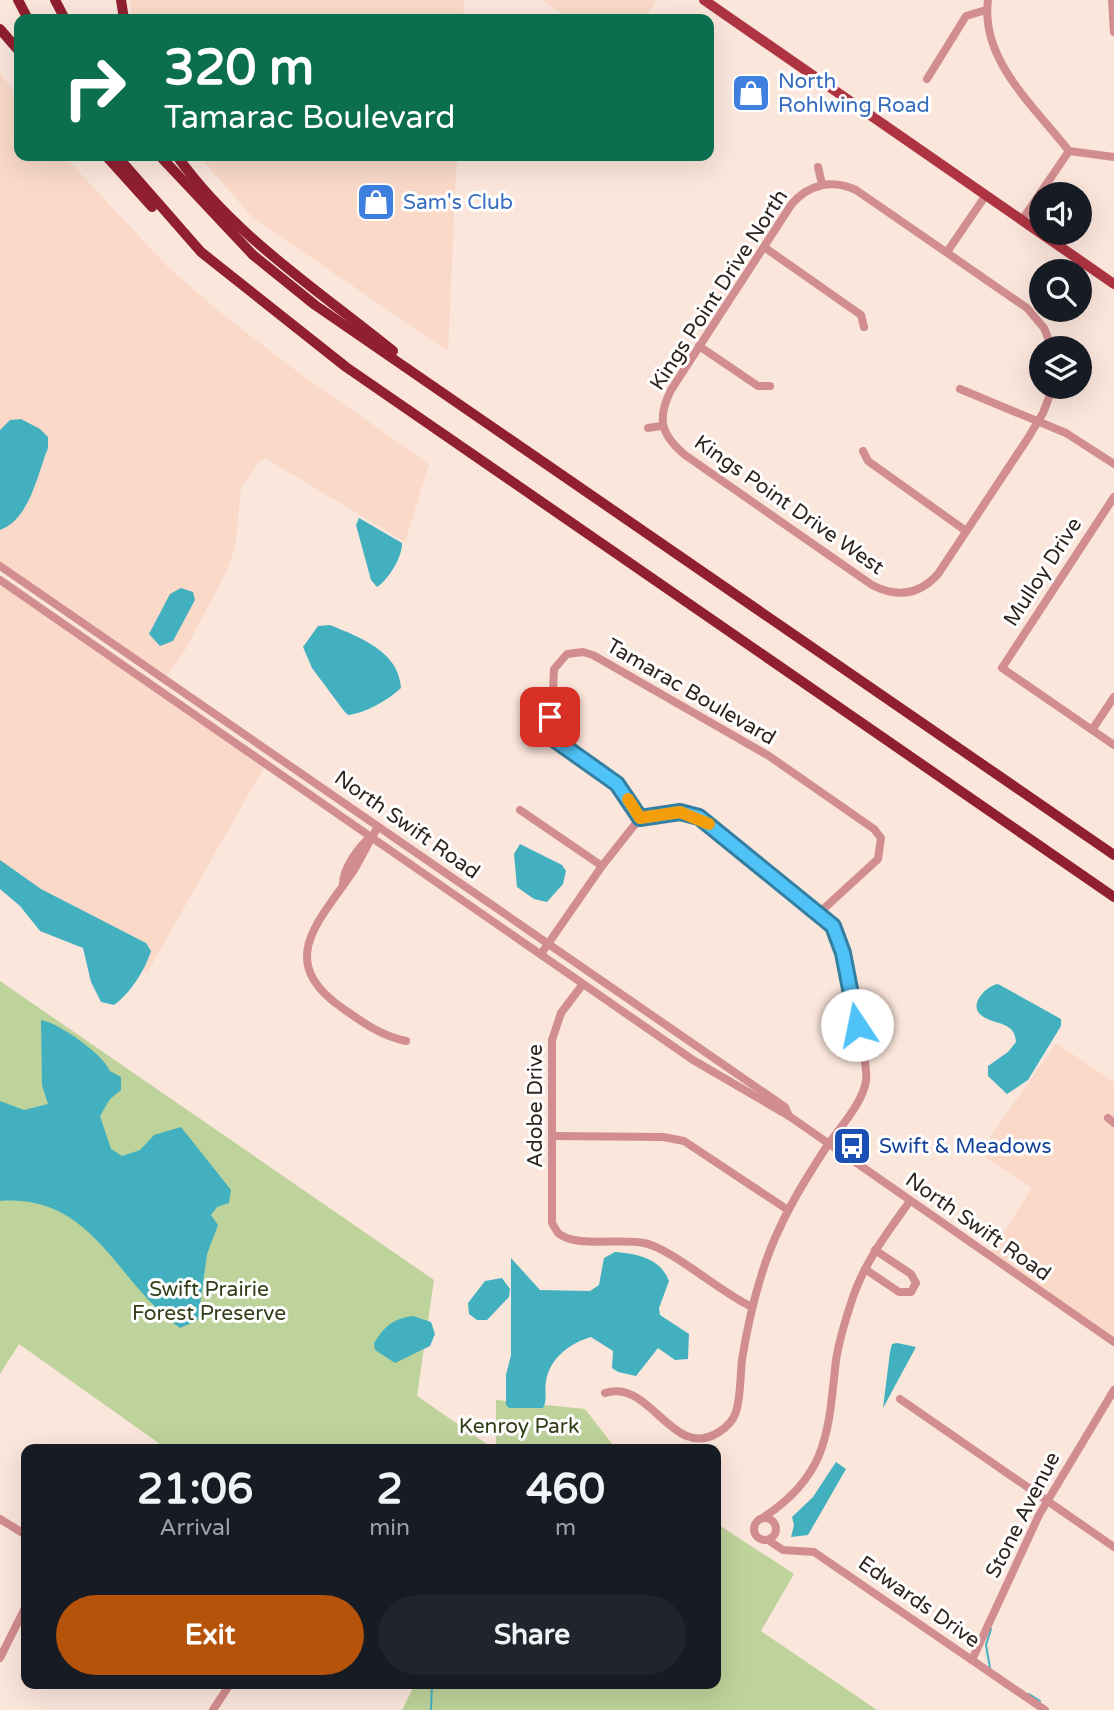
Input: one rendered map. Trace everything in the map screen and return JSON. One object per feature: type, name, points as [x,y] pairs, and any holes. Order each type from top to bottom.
[{"type":"highway","points":[[0,29],[14,45]]},
{"type":"highway","points":[[110,161],[140,197],[236,282],[346,367],[1114,897]]},
{"type":"highway","points":[[121,161],[186,237]]},
{"type":"highway","points":[[164,161],[217,220],[295,290],[1114,855]]},
{"type":"highway","points":[[181,161],[222,208],[277,261],[458,403]]},
{"type":"highway","points":[[1023,793],[1114,849]]},
{"type":"main road","points":[[704,0],[1114,284]]},
{"type":"street","points":[[988,0],[986,10],[994,53],[1069,151],[1114,157]]},
{"type":"street","points":[[1112,0],[1111,20],[1114,32]]},
{"type":"street","points":[[926,79],[966,16],[986,10]]},
{"type":"street","points":[[1022,220],[1069,151]]},
{"type":"street","points":[[818,167],[827,184],[856,190],[1027,308],[1039,321],[1046,336]]},
{"type":"street","name":"Kings Point Drive North","points":[[663,430],[663,405],[764,247],[796,200],[827,184]]},
{"type":"street","points":[[947,252],[986,195]]},
{"type":"street","points":[[764,247],[861,315],[864,327]]},
{"type":"street","points":[[699,346],[758,386],[770,386]]},
{"type":"street","points":[[960,388],[1083,442],[1114,464]]},
{"type":"street","points":[[863,451],[868,461],[966,531],[1038,421],[1048,399]]},
{"type":"street","points":[[648,428],[663,430]]},
{"type":"street","name":"Kings Point Drive West","points":[[663,430],[685,455],[872,585],[909,598],[929,584],[966,531]]},
{"type":"street","name":"Mulloy Drive","points":[[1092,730],[1002,668],[1114,496]]},
{"type":"street","name":"North Swift Road","points":[[0,566],[785,1107],[789,1116]]},
{"type":"street","name":"North Swift Road","points":[[0,580],[693,1060],[789,1116],[1114,1342]]},
{"type":"street","name":"Tamarac Boulevard","points":[[640,818],[620,788],[562,747],[551,732],[554,670],[567,654],[583,652],[593,655],[769,756],[874,829],[881,838],[877,859],[819,913]]},
{"type":"street","points":[[1114,696],[1092,730],[1114,745]]},
{"type":"street","points":[[520,810],[602,866]]},
{"type":"street","points":[[541,954],[602,866],[640,818],[680,812],[699,817],[833,926],[843,953],[867,1077],[859,1098],[788,1210],[766,1262],[752,1307],[736,1412],[727,1427],[715,1435],[703,1438],[682,1434],[634,1394],[617,1389],[605,1393]]},
{"type":"street","points":[[378,827],[309,941],[306,962],[311,979],[325,997],[375,1031],[406,1041]]},
{"type":"street","name":"Adobe Drive","points":[[583,984],[554,1028],[552,1223],[560,1236],[573,1240],[631,1241],[654,1246],[730,1297],[752,1307]]},
{"type":"street","points":[[553,1136],[663,1137],[684,1141],[788,1210]]},
{"type":"street","points":[[764,1517],[772,1519],[777,1527],[774,1536],[768,1540],[758,1538],[754,1530],[756,1521],[799,1490],[823,1449],[830,1420],[836,1356],[852,1301],[875,1250],[910,1201]]},
{"type":"street","points":[[865,1269],[899,1292],[911,1292],[916,1283],[911,1274],[875,1250]]},
{"type":"street","name":"Stone Avenue","points":[[972,1660],[1046,1500],[1114,1390]]},
{"type":"street","points":[[900,1399],[1114,1547]]},
{"type":"street","points":[[0,1519],[21,1532]]},
{"type":"street","name":"Edwards Drive","points":[[768,1540],[783,1550],[814,1552],[1045,1710]]},
{"type":"street","points":[[0,1658],[21,1616]]},
{"type":"street","points":[[213,1710],[227,1689]]},
{"type":"shaded area","points":[[130,0],[464,0],[463,14],[131,14]]},
{"type":"shaded area","points":[[542,0],[657,0],[647,14],[562,14]]},
{"type":"shaded area","points":[[0,73],[14,91],[14,161],[69,161],[167,266],[227,318],[302,375],[429,464],[405,542],[265,458],[259,462],[241,488],[235,549],[224,576],[185,650],[164,680],[0,565]]},
{"type":"shaded area","points":[[203,161],[457,161],[448,351],[253,218]]},
{"type":"shaded area","points":[[6,579],[268,760],[147,973],[0,864],[0,589]]},
{"type":"shaded area","points":[[1056,1043],[1114,1082],[1114,1338],[990,1254],[1032,1188],[979,1153]]},
{"type":"green space","name":"Swift Prairie Forest Preserve","points":[[0,981],[434,1280],[417,1396],[487,1444],[160,1444],[19,1344],[0,1374]]},
{"type":"green space","name":"Kenroy Park","points":[[496,1400],[585,1409],[612,1444],[496,1444]]},
{"type":"green space","points":[[721,1526],[794,1574],[761,1631],[877,1710],[402,1710],[412,1689],[721,1689]]},
{"type":"water","points":[[21,419],[40,429],[48,437],[48,448],[25,506],[19,516],[0,530],[0,430],[10,420]]},
{"type":"water","points":[[359,518],[402,543],[394,567],[377,587],[371,580],[356,525]]},
{"type":"water","points":[[181,588],[193,592],[195,600],[173,641],[160,646],[149,634],[170,594]]},
{"type":"water","points":[[330,625],[376,647],[393,664],[399,675],[401,688],[376,705],[348,715],[312,668],[303,647],[318,626]]},
{"type":"water","points":[[520,844],[562,865],[566,871],[563,884],[547,902],[534,899],[517,887],[514,854]]},
{"type":"water","points":[[0,860],[41,889],[146,943],[151,951],[145,966],[131,988],[114,1005],[101,1002],[91,982],[83,948],[40,931],[20,906],[0,889]]},
{"type":"water","points":[[998,984],[1061,1019],[1061,1026],[1028,1080],[1007,1094],[988,1076],[988,1066],[1008,1052],[1016,1042],[1015,1035],[1007,1026],[984,1017],[977,1009],[981,995]]},
{"type":"water","points":[[41,1020],[80,1040],[99,1056],[110,1071],[121,1077],[121,1090],[110,1099],[100,1116],[111,1149],[122,1156],[140,1150],[154,1135],[181,1127],[231,1190],[229,1203],[217,1207],[211,1215],[218,1225],[207,1254],[198,1320],[180,1328],[157,1309],[101,1245],[81,1226],[59,1211],[32,1203],[0,1201],[0,1101],[24,1110],[48,1104],[42,1085]]},
{"type":"water","points":[[615,1252],[647,1259],[665,1273],[669,1281],[659,1308],[660,1315],[689,1334],[688,1359],[675,1360],[658,1348],[636,1376],[618,1372],[612,1368],[613,1351],[591,1337],[569,1347],[556,1359],[548,1373],[543,1408],[509,1408],[506,1405],[506,1375],[511,1355],[511,1258],[540,1290],[590,1291],[599,1285],[604,1258]]},
{"type":"water","points":[[502,1278],[510,1289],[509,1297],[487,1320],[477,1320],[469,1314],[468,1303],[485,1281]]},
{"type":"water","points":[[413,1316],[431,1322],[435,1334],[430,1346],[395,1363],[375,1350],[374,1343],[386,1328],[394,1321]]},
{"type":"water","points":[[892,1344],[916,1347],[883,1408],[890,1352]]},
{"type":"water","points":[[836,1462],[846,1469],[808,1535],[791,1537],[794,1525],[792,1517],[813,1497]]},
{"type":"waterway","points":[[990,1668],[986,1645],[991,1629]]},
{"type":"waterway","points":[[431,1710],[432,1689]]},
{"type":"waterway","points":[[1029,1694],[1040,1701]]},
{"type":"slow traffic","points":[[628,799],[640,818],[680,812],[699,817],[709,824]]},
{"type":"place","name":"North Rohlwing Road","points":[[751,93]]},
{"type":"place","name":"Sam's Club","points":[[376,202]]},
{"type":"place","name":"Swift & Meadows","points":[[852,1146]]},
{"type":"route","points":[[550,717],[551,732],[555,740],[617,784],[640,818],[680,812],[699,817],[833,926],[843,953],[857,1025]]}]
